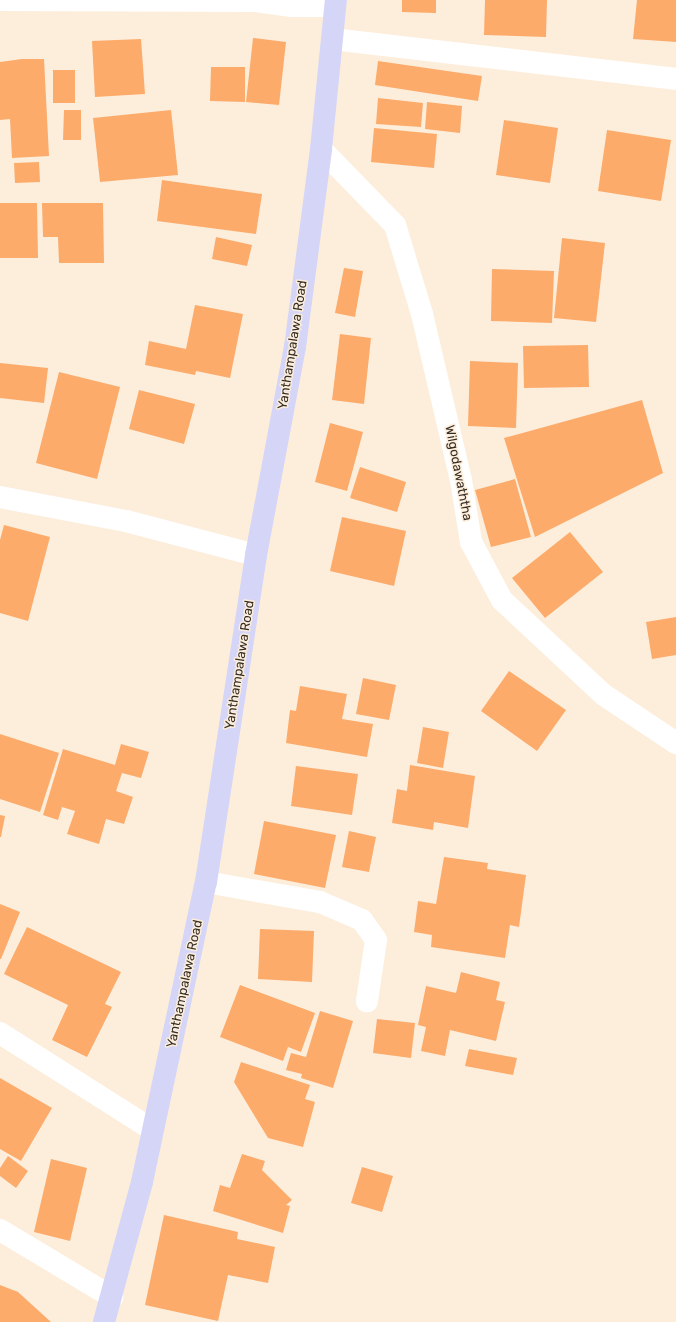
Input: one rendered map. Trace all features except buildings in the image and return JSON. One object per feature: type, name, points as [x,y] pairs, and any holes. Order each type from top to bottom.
[{"type":"main road","name":"Yanthampalawa Road","points":[[104,1322],[112,1297],[153,1130],[206,882],[256,555],[295,347],[321,149],[335,3]]},
{"type":"street","points":[[0,0],[256,1],[292,6],[335,3]]},
{"type":"street","points":[[332,39],[676,80]]},
{"type":"street","name":"Wilgodawaththa","points":[[321,149],[395,225],[422,314],[461,480],[471,542],[502,600],[604,695],[676,743]]},
{"type":"street","points":[[0,497],[126,521],[256,555]]},
{"type":"street","points":[[206,882],[320,902],[362,920],[376,940],[367,1001]]},
{"type":"street","points":[[0,1033],[153,1130]]},
{"type":"street","points":[[0,1230],[112,1297]]}]
